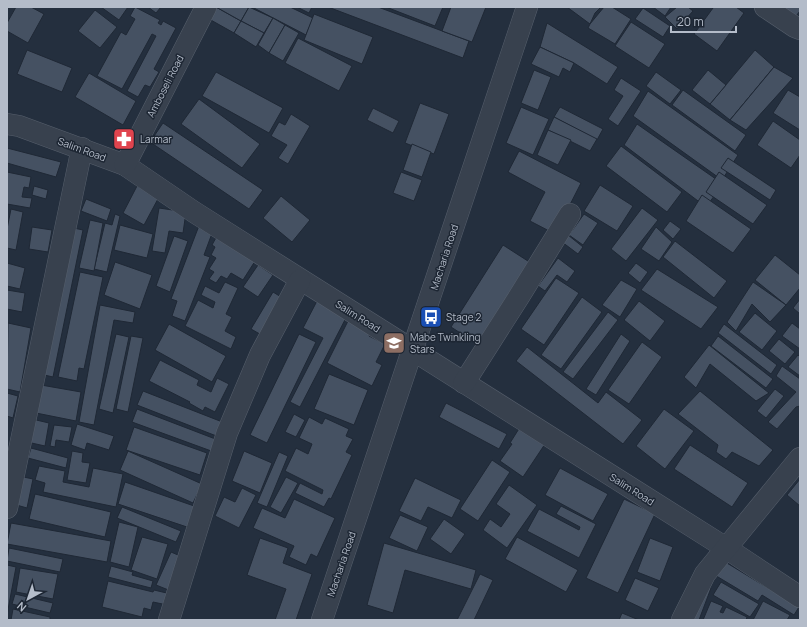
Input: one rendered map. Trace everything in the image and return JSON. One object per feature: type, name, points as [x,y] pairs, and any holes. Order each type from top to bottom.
[{"type":"street","name":"Amboseli Road","points":[[125,165],[206,7]]},
{"type":"street","name":"Macharia Road","points":[[322,620],[527,7]]},
{"type":"street","points":[[764,7],[800,29]]},
{"type":"street","name":"Salim Road","points":[[7,124],[19,126],[125,165],[194,212],[300,280],[800,596]]},
{"type":"street","points":[[7,508],[82,148]]},
{"type":"street","points":[[464,383],[520,296],[570,214]]},
{"type":"street","points":[[169,620],[227,433],[260,356],[300,280]]},
{"type":"street","points":[[682,620],[705,574],[800,458]]},
{"type":"building","points":[[16,7],[31,7],[44,14],[28,43],[7,31],[7,23]]},
{"type":"building","points":[[101,7],[128,7],[119,20]]},
{"type":"building","points":[[135,7],[160,20],[158,23],[161,25],[163,21],[176,28],[154,69],[159,72],[150,87],[145,85],[138,97],[127,91],[156,36],[152,34],[122,89],[97,76],[121,32],[126,35],[135,19],[130,16]]},
{"type":"building","points":[[148,7],[161,7],[156,13]]},
{"type":"building","points":[[216,7],[241,21],[234,33],[209,19]]},
{"type":"building","points":[[216,7],[249,7],[241,21]]},
{"type":"building","points":[[249,7],[273,18],[264,33],[241,21]]},
{"type":"building","points":[[252,7],[290,7],[313,18],[306,35]]},
{"type":"building","points":[[297,7],[312,7],[309,13]]},
{"type":"building","points":[[328,7],[378,7],[469,41],[463,58]]},
{"type":"building","points":[[386,7],[443,7],[435,26]]},
{"type":"building","points":[[451,7],[486,7],[472,42],[442,31]]},
{"type":"building","points":[[567,7],[601,7],[595,13],[590,24]]},
{"type":"building","points":[[604,7],[612,7],[631,19],[615,44],[588,28]]},
{"type":"building","points":[[653,7],[671,7],[665,16]]},
{"type":"building","points":[[677,7],[688,7],[693,11],[677,29],[665,17]]},
{"type":"building","points":[[712,7],[736,7],[744,13],[717,51],[694,34],[713,8]]},
{"type":"building","points":[[778,7],[800,7],[800,11],[796,16],[800,16],[800,20]]},
{"type":"building","points":[[643,8],[670,26],[663,37],[635,19]]},
{"type":"building","points":[[95,10],[117,27],[100,48],[78,31]]},
{"type":"building","points":[[314,14],[373,37],[362,64],[304,40]]},
{"type":"building","points":[[273,18],[285,25],[269,53],[258,45]]},
{"type":"building","points":[[241,21],[264,33],[256,47],[234,33]]},
{"type":"building","points":[[631,22],[665,44],[649,68],[615,46]]},
{"type":"building","points":[[547,23],[618,67],[607,84],[574,63],[540,47]]},
{"type":"building","points":[[285,25],[299,33],[283,61],[269,53]]},
{"type":"building","points":[[298,38],[352,66],[339,91],[285,63]]},
{"type":"building","points":[[540,47],[574,63],[570,72],[563,68],[559,77],[531,64]]},
{"type":"building","points":[[27,50],[72,68],[62,92],[17,74]]},
{"type":"building","points":[[755,50],[774,67],[730,120],[710,104]]},
{"type":"building","points":[[774,67],[793,78],[746,130],[730,120]]},
{"type":"building","points":[[534,70],[551,77],[538,110],[521,103]]},
{"type":"building","points":[[708,70],[726,85],[710,104],[692,90]]},
{"type":"building","points":[[216,72],[283,108],[269,133],[202,96]]},
{"type":"building","points":[[656,72],[681,90],[670,104],[646,86]]},
{"type":"building","points":[[89,73],[136,101],[123,125],[75,97]]},
{"type":"building","points":[[621,78],[641,91],[618,126],[608,119],[623,96],[614,90]]},
{"type":"building","points":[[683,90],[746,135],[735,151],[672,105]]},
{"type":"building","points":[[788,90],[800,97],[800,130],[773,113]]},
{"type":"building","points":[[648,91],[738,155],[722,180],[633,116]]},
{"type":"building","points":[[199,99],[260,144],[242,168],[181,124]]},
{"type":"building","points":[[420,103],[449,114],[434,154],[405,143]]},
{"type":"building","points":[[521,107],[549,119],[533,155],[506,143]]},
{"type":"building","points":[[560,107],[603,129],[597,140],[554,117]]},
{"type":"building","points":[[373,108],[399,121],[393,133],[367,120]]},
{"type":"building","points":[[291,114],[310,126],[288,164],[278,158],[287,145],[271,136],[279,122],[285,125]]},
{"type":"building","points":[[554,117],[597,139],[590,151],[548,130]]},
{"type":"building","points":[[773,121],[800,140],[800,155],[791,168],[757,145]]},
{"type":"building","points":[[163,123],[263,190],[249,209],[150,142]]},
{"type":"building","points":[[637,124],[723,184],[706,207],[624,145]]},
{"type":"building","points":[[548,130],[571,140],[558,165],[537,155]]},
{"type":"building","points":[[412,144],[431,152],[422,177],[403,170]]},
{"type":"building","points":[[621,146],[682,192],[667,212],[606,166]]},
{"type":"building","points":[[7,148],[61,162],[56,177],[7,163]]},
{"type":"building","points":[[519,151],[581,183],[555,234],[530,221],[545,192],[508,172]]},
{"type":"building","points":[[728,158],[776,190],[770,200],[721,168]]},
{"type":"building","points":[[7,172],[31,177],[29,188],[24,187],[22,197],[32,198],[30,208],[7,204]]},
{"type":"building","points":[[401,172],[422,180],[414,201],[393,193]]},
{"type":"building","points":[[719,172],[767,205],[753,224],[706,192]]},
{"type":"building","points":[[600,185],[633,206],[617,231],[584,211]]},
{"type":"building","points":[[34,186],[48,190],[46,199],[32,195]]},
{"type":"building","points":[[137,186],[159,197],[144,225],[123,213]]},
{"type":"building","points":[[702,195],[751,229],[733,253],[686,221]]},
{"type":"building","points":[[281,196],[310,220],[292,242],[263,218]]},
{"type":"building","points":[[86,199],[111,209],[107,221],[81,211]]},
{"type":"building","points":[[159,208],[186,212],[183,233],[169,231],[165,253],[152,251]]},
{"type":"building","points":[[642,208],[658,220],[626,261],[611,249]]},
{"type":"building","points":[[11,209],[23,212],[16,250],[7,248],[7,229]]},
{"type":"building","points":[[115,214],[120,216],[107,272],[94,269],[105,223],[112,225]]},
{"type":"building","points":[[584,214],[598,223],[583,245],[569,235]]},
{"type":"building","points":[[90,220],[103,223],[94,271],[79,268]]},
{"type":"building","points":[[670,221],[681,229],[673,239],[663,230]]},
{"type":"building","points":[[200,223],[214,228],[204,255],[210,257],[185,321],[172,316],[177,301],[171,299]]},
{"type":"building","points":[[120,225],[153,234],[147,258],[114,250]]},
{"type":"building","points":[[32,227],[52,230],[48,252],[29,249]]},
{"type":"building","points":[[69,227],[83,230],[53,377],[40,374]]},
{"type":"building","points":[[656,227],[672,242],[659,261],[641,249]]},
{"type":"building","points":[[218,234],[257,258],[243,280],[231,273],[227,279],[221,276],[216,283],[209,279],[214,272],[209,269],[216,258],[211,255],[215,247],[212,245]]},
{"type":"building","points":[[568,235],[583,247],[578,254],[562,242]]},
{"type":"building","points":[[174,236],[188,241],[170,292],[156,286]]},
{"type":"building","points":[[675,241],[727,281],[714,298],[663,257]]},
{"type":"building","points":[[503,245],[531,263],[479,345],[451,327]]},
{"type":"building","points":[[775,255],[800,275],[800,288],[786,305],[755,280]]},
{"type":"building","points":[[558,258],[575,271],[567,282],[557,275],[545,291],[538,286]]},
{"type":"building","points":[[115,262],[152,275],[140,309],[104,295]]},
{"type":"building","points":[[7,263],[25,268],[20,289],[7,286]]},
{"type":"building","points":[[636,263],[648,272],[640,283],[628,273]]},
{"type":"building","points":[[258,265],[273,275],[258,297],[243,287]]},
{"type":"building","points":[[657,269],[718,307],[701,329],[641,290]]},
{"type":"building","points":[[80,272],[103,277],[84,369],[79,368],[77,381],[58,377]]},
{"type":"building","points":[[556,278],[579,293],[544,345],[521,329]]},
{"type":"building","points":[[621,280],[637,289],[620,317],[602,305]]},
{"type":"building","points":[[225,282],[238,288],[226,314],[232,317],[225,331],[236,337],[231,349],[185,326],[198,300],[213,308],[215,302],[201,295],[205,286],[219,293]]},
{"type":"building","points":[[753,282],[786,305],[770,322],[752,304],[736,331],[727,322]]},
{"type":"building","points":[[7,290],[25,293],[22,312],[7,309]]},
{"type":"building","points":[[273,292],[286,300],[265,337],[251,329]]},
{"type":"building","points":[[582,297],[602,312],[561,369],[541,355]]},
{"type":"building","points":[[318,299],[348,314],[300,407],[290,402],[323,338],[303,328]]},
{"type":"building","points":[[800,299],[800,314],[793,308]]},
{"type":"building","points":[[639,301],[665,321],[650,341],[624,320]]},
{"type":"building","points":[[100,305],[135,312],[133,323],[114,320],[94,425],[79,422]]},
{"type":"building","points":[[608,312],[618,320],[573,379],[563,372]]},
{"type":"building","points":[[755,313],[777,331],[762,350],[739,332]]},
{"type":"building","points":[[350,317],[372,329],[369,336],[385,344],[376,362],[382,365],[372,386],[327,363]]},
{"type":"building","points":[[8,323],[31,328],[20,392],[7,389]]},
{"type":"building","points":[[792,323],[800,329],[800,349],[782,336]]},
{"type":"building","points":[[169,324],[226,356],[212,382],[155,350]]},
{"type":"building","points":[[724,324],[777,365],[771,374],[718,333]]},
{"type":"building","points":[[116,334],[129,337],[113,413],[99,409]]},
{"type":"building","points":[[299,334],[316,342],[267,443],[250,435]]},
{"type":"building","points":[[621,334],[630,341],[596,395],[586,389]]},
{"type":"building","points":[[131,336],[143,338],[128,412],[116,409]]},
{"type":"building","points":[[718,336],[773,379],[766,388],[711,346]]},
{"type":"building","points":[[779,339],[795,352],[785,364],[769,351]]},
{"type":"building","points":[[642,342],[662,357],[629,404],[608,390]]},
{"type":"building","points":[[709,345],[769,393],[756,401],[710,364],[696,388],[684,377]]},
{"type":"building","points":[[527,347],[598,403],[606,392],[642,420],[623,444],[516,361]]},
{"type":"building","points":[[798,355],[800,357],[800,376],[788,367]]},
{"type":"building","points":[[160,360],[199,380],[197,385],[211,392],[217,378],[229,384],[215,412],[205,407],[203,411],[189,403],[190,402],[149,381]]},
{"type":"building","points":[[782,366],[800,379],[800,406],[796,407],[777,429],[768,422],[796,392],[776,376]]},
{"type":"building","points":[[329,374],[368,390],[354,425],[314,409]]},
{"type":"building","points":[[41,385],[81,392],[76,421],[36,413]]},
{"type":"building","points":[[775,389],[784,396],[766,418],[757,411]]},
{"type":"building","points":[[143,391],[225,423],[219,437],[137,405]]},
{"type":"building","points":[[700,391],[773,450],[759,466],[732,452],[726,459],[716,452],[718,445],[678,414]]},
{"type":"building","points":[[7,393],[18,396],[13,418],[7,416]]},
{"type":"building","points":[[446,403],[507,434],[499,449],[439,417]]},
{"type":"building","points":[[137,409],[218,440],[214,452],[132,422]]},
{"type":"building","points":[[664,409],[694,431],[665,469],[636,446]]},
{"type":"building","points":[[294,414],[305,420],[296,437],[285,432]]},
{"type":"building","points":[[309,417],[322,424],[325,418],[349,429],[346,436],[353,439],[346,452],[352,455],[331,499],[329,498],[324,507],[295,493],[300,483],[322,494],[323,490],[285,471],[296,448],[308,454],[312,444],[299,438]]},
{"type":"building","points":[[32,419],[49,423],[45,446],[27,442]]},
{"type":"building","points":[[77,424],[114,436],[109,450],[87,443],[85,450],[71,445]]},
{"type":"building","points":[[54,425],[72,427],[69,442],[56,440],[55,447],[50,446]]},
{"type":"building","points":[[134,427],[207,453],[200,475],[126,450]]},
{"type":"building","points":[[520,427],[545,444],[523,477],[500,461],[512,444],[510,443]]},
{"type":"building","points":[[690,445],[748,483],[732,507],[674,469]]},
{"type":"building","points":[[31,448],[68,458],[66,468],[28,458]]},
{"type":"building","points":[[72,451],[83,453],[82,462],[90,463],[86,483],[67,480]]},
{"type":"building","points":[[128,451],[202,484],[193,503],[120,470]]},
{"type":"building","points":[[244,451],[272,463],[260,493],[232,481]]},
{"type":"building","points":[[279,452],[288,456],[267,507],[257,503]]},
{"type":"building","points":[[492,460],[510,472],[478,521],[460,509]]},
{"type":"building","points":[[39,466],[65,471],[63,482],[89,487],[93,468],[123,474],[116,507],[43,492],[45,483],[35,480]]},
{"type":"building","points":[[560,468],[608,494],[593,521],[545,495]]},
{"type":"building","points":[[19,476],[33,479],[27,508],[13,504]]},
{"type":"building","points":[[286,477],[298,483],[281,513],[270,507]]},
{"type":"building","points":[[415,478],[461,500],[452,518],[428,507],[421,521],[399,511]]},
{"type":"building","points":[[800,479],[800,506],[787,495]]},
{"type":"building","points":[[125,482],[197,507],[190,528],[118,504]]},
{"type":"building","points":[[509,485],[537,505],[507,548],[483,530],[490,519],[501,527],[510,514],[496,504]]},
{"type":"building","points":[[242,488],[256,495],[239,528],[215,516],[224,497],[235,502]]},
{"type":"building","points":[[35,494],[111,512],[105,537],[29,519]]},
{"type":"building","points":[[294,499],[335,518],[317,557],[311,554],[306,565],[289,557],[294,546],[253,528],[262,508],[285,518]]},
{"type":"building","points":[[624,499],[655,514],[618,593],[586,578]]},
{"type":"building","points":[[561,506],[596,524],[579,558],[527,531],[539,509],[579,530],[580,527],[556,514]]},
{"type":"building","points":[[122,507],[181,531],[176,542],[117,518]]},
{"type":"building","points":[[400,515],[428,527],[417,551],[389,538]]},
{"type":"building","points":[[444,519],[465,534],[451,554],[430,539]]},
{"type":"building","points":[[119,522],[138,527],[129,567],[110,562]]},
{"type":"building","points":[[11,523],[111,541],[107,562],[7,544]]},
{"type":"building","points":[[142,537],[168,544],[157,579],[131,570]]},
{"type":"building","points":[[517,537],[578,570],[566,592],[505,559]]},
{"type":"building","points":[[260,538],[288,548],[283,563],[312,574],[296,620],[275,620],[286,589],[247,575]]},
{"type":"building","points":[[650,538],[673,547],[660,581],[637,572]]},
{"type":"building","points":[[384,543],[476,570],[471,589],[405,570],[393,613],[367,605]]},
{"type":"building","points":[[9,548],[63,559],[60,572],[7,561]]},
{"type":"building","points":[[171,552],[185,558],[171,591],[156,585]]},
{"type":"building","points":[[722,560],[799,607],[794,615],[762,595],[758,601],[713,574]]},
{"type":"building","points":[[7,565],[16,567],[7,615]]},
{"type":"building","points":[[111,566],[133,572],[132,575],[153,581],[151,588],[108,577]]},
{"type":"building","points":[[20,568],[58,574],[53,599],[16,592]]},
{"type":"building","points":[[480,574],[493,580],[474,620],[457,620]]},
{"type":"building","points":[[635,578],[659,588],[648,611],[625,600]]},
{"type":"building","points":[[108,581],[153,592],[154,590],[175,595],[172,606],[153,602],[151,610],[144,608],[142,617],[102,607]]},
{"type":"building","points":[[721,582],[759,604],[750,617],[713,595]]},
{"type":"building","points":[[701,584],[711,588],[699,620],[686,620]]},
{"type":"building","points":[[15,594],[53,603],[50,613],[12,604]]},
{"type":"building","points":[[711,601],[723,606],[720,612],[723,613],[726,607],[747,617],[746,620],[703,620]]},
{"type":"building","points":[[763,601],[790,615],[787,620],[753,620]]},
{"type":"building","points":[[13,609],[50,617],[50,620],[11,620]]},
{"type":"building","points":[[622,613],[639,620],[619,620]]},
{"type":"place","name":"Larmar","points":[[124,139]]},
{"type":"place","name":"Stage 2","points":[[431,317]]},
{"type":"place","name":"Mabe Twinkling Stars","points":[[394,343]]}]
